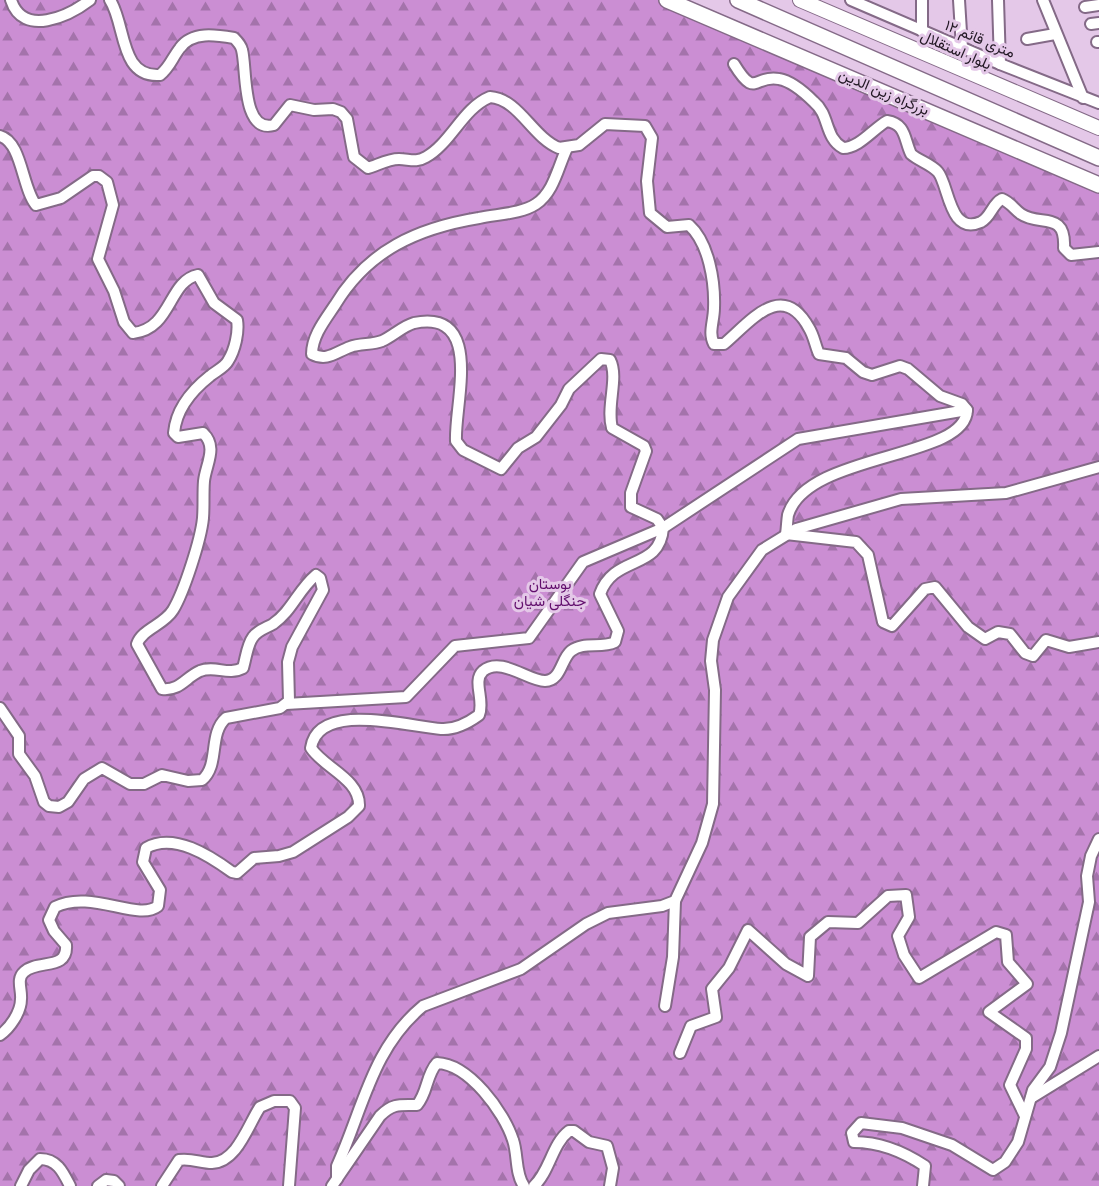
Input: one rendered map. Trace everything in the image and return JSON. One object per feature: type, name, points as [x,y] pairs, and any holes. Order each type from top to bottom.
[{"type":"highway","name":"بزرگراه زین الدین","points":[[667,0],[1099,185]]},
{"type":"highway","name":"بزرگراه زین الدین","points":[[738,0],[1099,158]]},
{"type":"main road","name":"بلوار استقلال","points":[[800,0],[1099,128]]},
{"type":"main road","name":"بلوار استقلال","points":[[818,0],[1056,104],[1099,119]]},
{"type":"street","points":[[11,0],[16,12],[34,21],[48,20],[73,13],[90,0]]},
{"type":"street","points":[[110,0],[130,59],[141,71],[160,75],[170,67],[186,41],[193,38],[210,36],[234,38],[242,49],[249,103],[259,121],[265,126],[274,125],[290,105],[341,112],[347,119],[354,157],[368,168],[395,159],[419,161],[427,157],[447,142],[466,118],[490,97],[510,105],[536,134],[550,145],[567,148],[587,140],[605,124],[641,124],[650,131],[652,138],[647,191],[650,213],[667,227],[689,225],[696,231],[710,267],[713,286],[710,337],[714,344],[724,344],[768,306],[783,305],[803,318],[819,354],[846,358],[863,372],[872,375],[900,366],[908,369],[940,396],[962,404],[967,410],[967,417],[961,426],[931,445],[858,465],[815,485],[802,495],[788,515],[786,534]]},
{"type":"street","name":"۱۲ متری قائم","points":[[851,0],[866,3],[922,31],[1099,103]]},
{"type":"street","points":[[921,0],[922,31]]},
{"type":"street","points":[[959,0],[962,48]]},
{"type":"street","points":[[998,0],[1000,64]]},
{"type":"street","points":[[1043,0],[1083,98]]},
{"type":"street","points":[[1085,7],[1099,3]]},
{"type":"street","points":[[1027,39],[1055,34]]},
{"type":"street","points":[[734,64],[744,80],[750,83],[774,78],[783,80],[814,102],[823,114],[829,135],[843,148],[850,148],[860,142],[887,121],[897,124],[907,137],[911,154],[938,172],[951,208],[958,218],[977,223],[984,220],[995,202],[1002,199],[1021,214],[1051,220],[1060,228],[1065,238],[1064,248],[1071,255],[1099,252]]},
{"type":"street","points":[[0,136],[6,137],[14,147],[29,194],[36,205],[61,198],[93,176],[99,176],[107,182],[112,205],[98,259],[114,291],[124,322],[133,333],[146,330],[156,324],[184,281],[198,275],[214,303],[237,320],[237,334],[228,362],[195,389],[181,407],[174,425],[174,434],[178,437],[203,433],[210,441],[203,521],[179,600],[163,623],[146,633],[137,644],[162,689],[181,686],[198,672],[207,669],[235,672],[243,668],[251,640],[256,633],[280,618],[292,606],[303,587],[316,575],[322,584],[321,597],[292,647],[288,662],[290,693],[286,704]]},
{"type":"street","points":[[567,148],[549,191],[530,208],[440,224],[414,234],[377,258],[348,283],[317,334],[312,354],[320,358],[331,357],[351,346],[381,341],[411,324],[433,322],[448,327],[455,334],[458,345],[462,383],[456,441],[463,450],[501,469],[518,448],[536,437],[574,383],[601,359],[607,358],[613,364],[609,417],[612,428],[644,446],[646,451],[629,500],[631,507],[657,519],[663,528]]},
{"type":"street","points":[[0,708],[19,736],[19,754],[35,776],[44,802],[55,808],[68,802],[84,779],[102,768],[130,784],[144,784],[162,775],[188,781],[202,780],[210,772],[217,730],[226,718],[280,708],[286,704],[406,697],[455,646],[529,638],[583,562],[663,528],[798,439],[967,410]]},
{"type":"street","points":[[665,1006],[673,957],[675,901],[702,843],[713,804],[715,690],[711,661],[712,640],[722,610],[735,585],[762,550],[786,534],[902,499],[1006,493],[1099,467]]},
{"type":"street","points":[[0,1035],[9,1026],[21,1004],[22,973],[35,966],[59,962],[64,957],[66,945],[49,920],[55,907],[71,901],[88,900],[146,912],[152,911],[158,906],[160,890],[143,862],[143,855],[146,848],[154,843],[188,847],[237,873],[254,858],[279,856],[304,845],[348,817],[359,806],[359,798],[355,789],[311,748],[312,739],[321,729],[340,722],[365,720],[387,720],[443,729],[458,727],[479,715],[483,701],[478,682],[481,672],[501,668],[543,681],[551,680],[558,674],[567,654],[576,647],[608,645],[615,642],[618,631],[600,594],[603,586],[615,571],[649,556],[658,545],[663,528]]},
{"type":"street","points":[[786,534],[856,542],[868,555],[884,622],[892,626],[925,589],[935,587],[968,627],[976,633],[985,639],[998,632],[1010,634],[1025,653],[1033,656],[1046,640],[1069,647],[1099,642]]},
{"type":"street","points":[[923,1186],[925,1167],[906,1154],[866,1142],[854,1143],[852,1133],[861,1123],[902,1128],[952,1145],[993,1170],[1005,1162],[1018,1142],[1031,1098],[1050,1067],[1061,1033],[1089,902],[1087,876],[1090,856],[1099,839]]},
{"type":"street","points":[[680,1053],[691,1026],[716,1017],[712,989],[729,968],[748,930],[786,964],[808,976],[810,937],[828,922],[858,923],[888,896],[906,895],[909,916],[898,936],[904,955],[919,978],[996,932],[1006,935],[1008,962],[1027,984],[989,1012],[1026,1038],[1026,1049],[1010,1084],[1025,1116]]},
{"type":"street","points":[[334,1182],[337,1166],[372,1076],[389,1041],[423,1006],[521,969],[586,924],[608,913],[662,906],[675,901]]},
{"type":"street","points":[[1031,1098],[1099,1056]]},
{"type":"street","points":[[334,1182],[380,1116],[390,1106],[400,1103],[417,1105],[424,1093],[430,1070],[437,1063],[447,1063],[474,1083],[496,1106],[514,1142],[524,1186]]},
{"type":"street","points":[[162,1186],[179,1160],[208,1163],[225,1160],[235,1149],[260,1107],[283,1099],[290,1101],[295,1108],[289,1186]]},
{"type":"street","points":[[534,1186],[548,1167],[561,1136],[568,1131],[574,1131],[589,1142],[607,1146],[611,1153],[613,1168],[610,1186]]},
{"type":"street","points":[[21,1186],[29,1170],[40,1159],[53,1162],[70,1186]]},
{"type":"street","points":[[98,1186],[106,1180],[114,1181],[119,1186]]},
{"type":"green space","name":"بوستان جنگلی شیان","points":[[0,0],[667,0],[1099,182],[1099,1186],[0,1186]]}]
